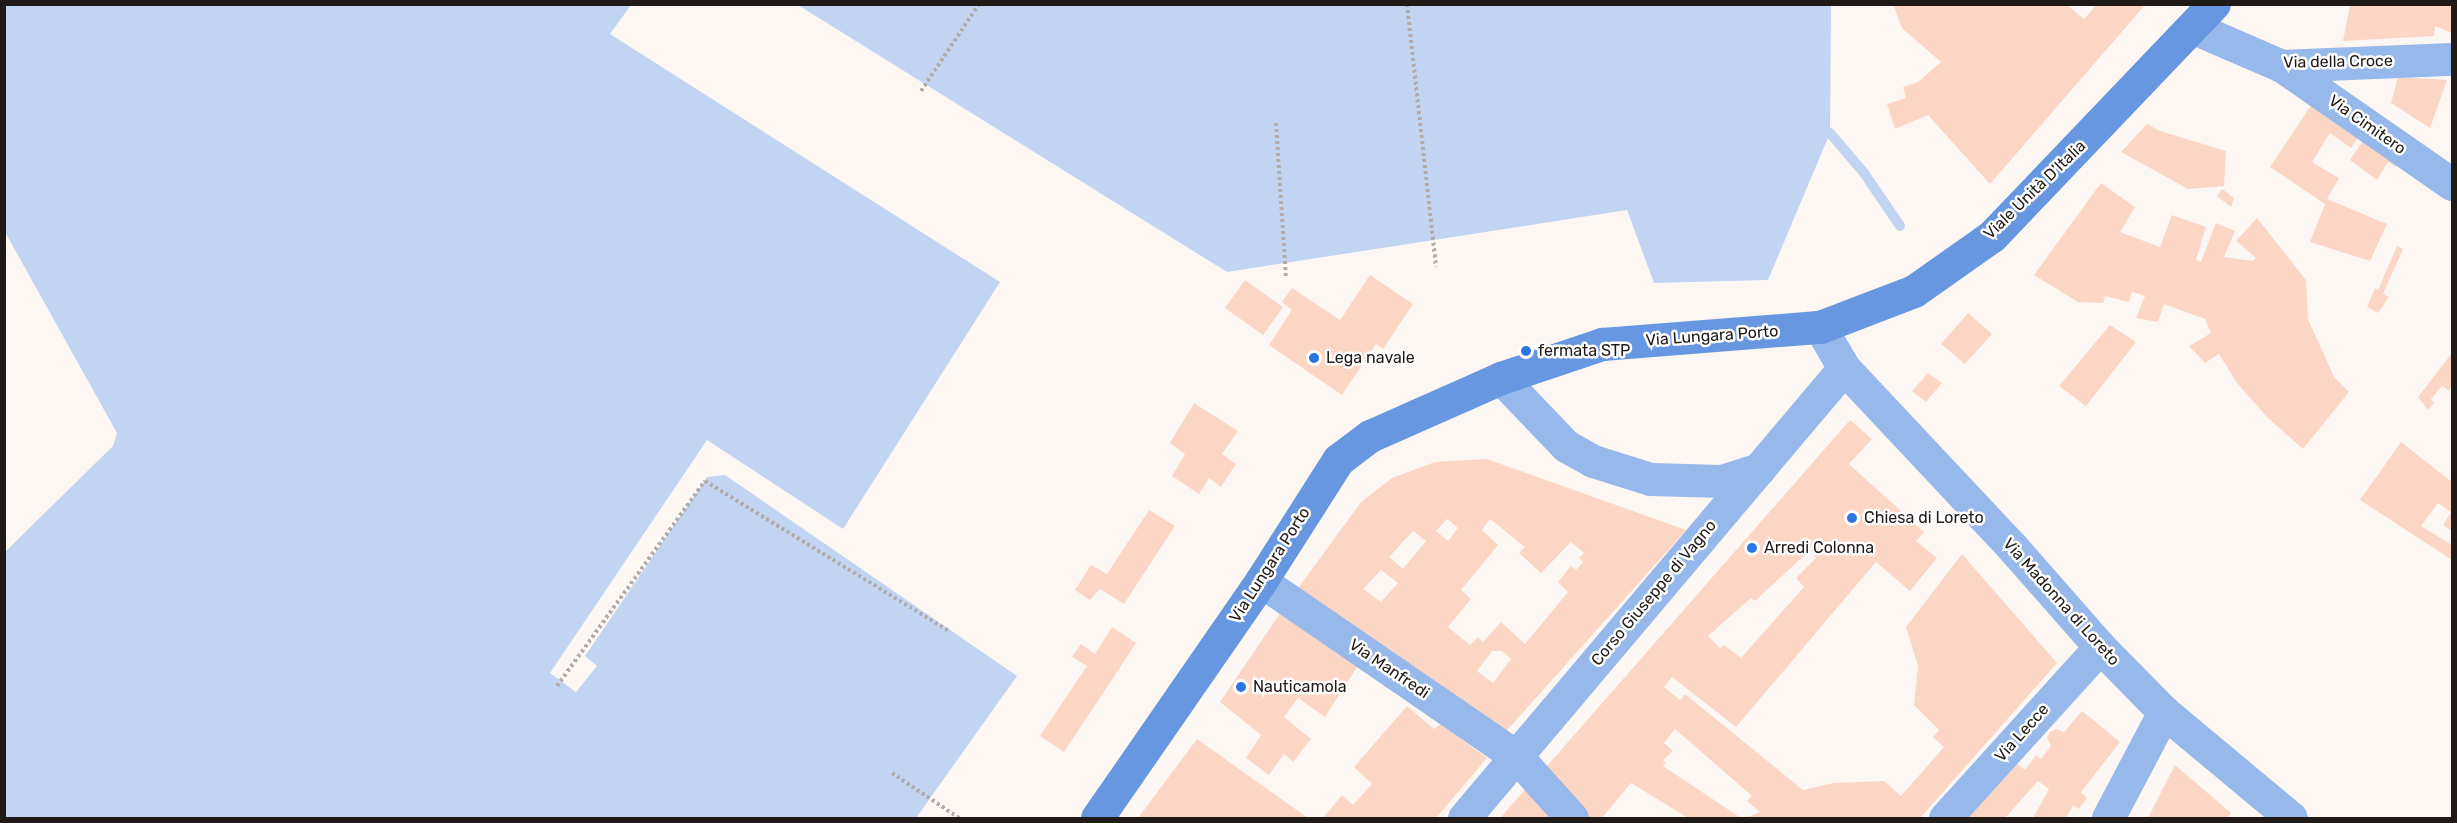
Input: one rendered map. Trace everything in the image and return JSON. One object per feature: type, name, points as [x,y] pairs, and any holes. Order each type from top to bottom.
[{"type":"street","name":"Via della Croce","points":[[2204,16],[2282,66],[2452,60]]},
{"type":"street","name":"Viale Unità D'Italia","points":[[1820,327],[1914,291],[1992,236],[2204,16]]},
{"type":"street","name":"Via Cimitero","points":[[2282,66],[2452,184]]},
{"type":"street","name":"Via Madonna di Loreto","points":[[1820,327],[1844,368],[2013,548],[2100,647],[2163,712],[2291,819]]},
{"type":"street","name":"Via Lungara Porto","points":[[1097,819],[1261,581],[1338,460],[1370,436],[1501,378],[1602,344],[1820,327]]},
{"type":"street","name":"Corso Giuseppe di Vagno","points":[[1464,819],[1844,368]]},
{"type":"street","points":[[1501,378],[1566,446],[1593,461],[1650,479],[1722,481],[1759,469]]},
{"type":"street","name":"Via Manfredi","points":[[1261,581],[1517,757],[1572,819]]},
{"type":"street","name":"Via Lecce","points":[[1945,819],[2100,647]]},
{"type":"street","points":[[2108,819],[2163,712]]},
{"type":"path","points":[[921,91],[979,4]]},
{"type":"path","points":[[1407,4],[1436,266]]},
{"type":"path","points":[[1276,123],[1286,278]]},
{"type":"path","points":[[557,686],[705,481],[949,631]]},
{"type":"path","points":[[891,773],[958,819]]},
{"type":"water","points":[[5,4],[631,5],[610,34],[1000,282],[843,529],[707,440],[550,673],[576,692],[597,666],[585,656],[707,477],[725,475],[1017,676],[916,818],[5,818],[5,552],[113,446],[117,433],[5,232]]},
{"type":"water","points":[[798,5],[1831,5],[1830,133],[1768,280],[1654,283],[1627,210],[1227,272]]},
{"type":"building","points":[[1893,4],[2066,4],[2084,19],[2097,4],[2146,4],[1990,184],[1928,115],[1895,129],[1887,104],[1906,98],[1903,87],[1918,82],[1941,62],[1902,28]]},
{"type":"building","points":[[2452,4],[2452,33],[2435,26],[2434,36],[2343,41],[2350,5]]},
{"type":"building","points":[[2398,77],[2447,80],[2430,128],[2391,103]]},
{"type":"building","points":[[2314,101],[2360,135],[2351,148],[2330,133],[2312,162],[2339,178],[2327,199],[2387,224],[2370,261],[2310,242],[2325,204],[2270,167]]},
{"type":"building","points":[[2147,124],[2160,131],[2226,151],[2224,186],[2188,189],[2121,152]]},
{"type":"building","points":[[2366,136],[2401,161],[2396,167],[2388,162],[2377,180],[2350,160]]},
{"type":"building","points":[[2101,183],[2135,207],[2120,232],[2160,247],[2172,215],[2206,227],[2196,260],[2201,262],[2216,223],[2235,231],[2224,257],[2253,261],[2256,258],[2236,241],[2257,218],[2306,280],[2308,319],[2334,377],[2349,392],[2303,449],[2267,417],[2237,383],[2219,354],[2205,363],[2189,346],[2211,333],[2205,319],[2164,304],[2158,322],[2136,318],[2145,296],[2132,292],[2129,302],[2105,296],[2103,303],[2078,302],[2034,275]]},
{"type":"building","points":[[2222,189],[2234,198],[2231,207],[2217,196]]},
{"type":"building","points":[[2397,246],[2403,249],[2383,294],[2389,297],[2378,313],[2367,307],[2375,288],[2378,290]]},
{"type":"building","points":[[1370,275],[1413,304],[1383,349],[1376,344],[1342,395],[1269,345],[1292,310],[1282,302],[1292,288],[1340,320]]},
{"type":"building","points":[[1245,280],[1283,307],[1263,335],[1225,308]]},
{"type":"building","points":[[1968,313],[1992,334],[1965,364],[1941,344]]},
{"type":"building","points":[[2110,325],[2136,342],[2086,406],[2059,386]]},
{"type":"building","points":[[2452,353],[2452,386],[2449,391],[2442,386],[2431,399],[2434,403],[2428,410],[2418,397]]},
{"type":"building","points":[[1928,373],[1942,383],[1926,402],[1912,391]]},
{"type":"building","points":[[1194,403],[1238,431],[1222,454],[1236,464],[1221,487],[1209,478],[1199,494],[1172,476],[1185,454],[1170,443]]},
{"type":"building","points":[[1850,420],[1872,439],[1849,464],[1924,532],[1916,541],[1937,558],[1910,591],[1876,562],[1736,727],[1672,677],[1664,687],[1680,700],[1685,694],[1803,790],[1834,783],[1884,781],[1901,796],[1944,747],[1933,737],[1939,730],[1914,705],[1918,666],[1906,627],[1962,554],[2057,663],[1920,818],[1745,818],[1760,812],[1747,801],[1752,796],[1675,729],[1664,743],[1673,751],[1663,760],[1666,763],[1663,766],[1741,818],[1688,818],[1631,783],[1602,818],[1580,818],[1540,774]],"holes":[[[1810,550],[1816,558],[1796,578],[1804,587],[1741,658],[1724,645],[1720,648],[1708,636],[1751,598],[1755,601]]]},
{"type":"building","points":[[2401,442],[2452,482],[2452,531],[2443,525],[2451,512],[2438,503],[2421,526],[2452,545],[2452,560],[2360,500]]},
{"type":"building","points":[[1487,459],[1686,530],[1501,737],[1296,591],[1361,502],[1392,478],[1435,462]],"holes":[[[1447,519],[1458,528],[1448,541],[1436,531]],[[1490,519],[1525,547],[1519,553],[1541,573],[1571,542],[1584,553],[1579,558],[1583,562],[1576,570],[1571,566],[1558,582],[1568,592],[1525,644],[1501,622],[1483,642],[1478,637],[1470,645],[1448,627],[1471,599],[1461,590],[1498,545],[1482,530]],[[1413,531],[1426,541],[1403,569],[1389,557]],[[1381,570],[1398,583],[1381,602],[1363,589]],[[1492,651],[1502,651],[1511,659],[1493,683],[1477,671]]]},
{"type":"building","points":[[1149,510],[1175,526],[1124,604],[1100,589],[1090,600],[1075,590],[1091,565],[1107,574]]},
{"type":"building","points":[[1281,612],[1357,667],[1325,717],[1298,698],[1284,717],[1311,739],[1293,762],[1284,754],[1269,775],[1246,758],[1261,735],[1220,702]]},
{"type":"building","points":[[1112,627],[1136,643],[1064,752],[1040,736],[1087,666],[1072,657],[1081,644],[1095,654]]},
{"type":"building","points":[[1407,706],[1434,729],[1441,724],[1487,758],[1436,818],[1323,818],[1342,795],[1353,805],[1372,784],[1354,767]]},
{"type":"building","points":[[2082,711],[2120,742],[2081,792],[2087,798],[2079,809],[2073,805],[2066,818],[2033,818],[2049,789],[2038,781],[2005,818],[1962,818],[2013,761],[2025,770],[2036,755],[2041,759],[2051,746],[2047,738],[2050,732],[2056,729],[2064,732]]},
{"type":"building","points":[[1197,739],[1308,818],[1138,818]]},
{"type":"building","points":[[2175,765],[2231,813],[2228,818],[2148,818]]},
{"type":"building","points":[[1531,783],[1562,818],[1500,818]]},
{"type":"waterway","points":[[1830,133],[1864,173],[1900,226]]},
{"type":"place","name":"fermata STP","points":[[1526,351]]},
{"type":"place","name":"Lega navale","points":[[1314,358]]},
{"type":"place","name":"Chiesa di Loreto","points":[[1852,518]]},
{"type":"place","name":"Arredi Colonna","points":[[1752,548]]},
{"type":"place","name":"Nauticamola","points":[[1241,687]]}]
